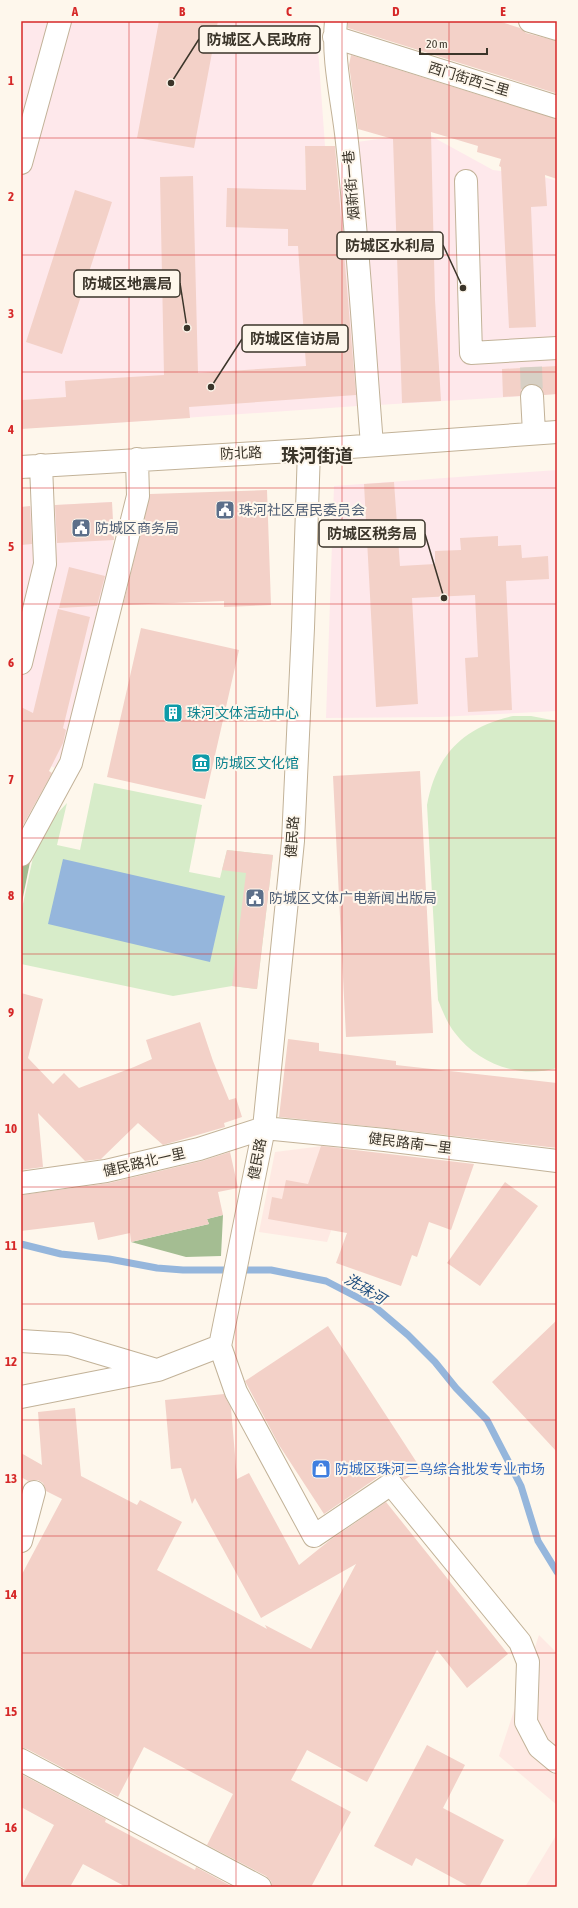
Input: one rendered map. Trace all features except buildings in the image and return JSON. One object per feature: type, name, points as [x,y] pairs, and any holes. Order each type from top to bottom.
[{"type":"street","points":[[21,164],[60,21]]},
{"type":"street","points":[[530,21],[557,30]]},
{"type":"street","name":"西门街西三里","points":[[335,29],[557,107]]},
{"type":"street","name":"烟新街一巷","points":[[335,29],[338,76],[347,141],[372,444]]},
{"type":"street","points":[[466,181],[471,353],[530,358],[557,348]]},
{"type":"street","points":[[532,396],[534,433]]},
{"type":"street","name":"防北路","points":[[31,466],[309,450],[372,444],[557,432]]},
{"type":"street","name":"健民路","points":[[220,1346],[264,1128],[293,841],[303,628],[309,450]]},
{"type":"street","points":[[21,855],[71,763],[138,496],[137,459]]},
{"type":"street","points":[[21,663],[45,564],[31,466]]},
{"type":"street","name":"健民路南一里","points":[[264,1128],[385,1140],[557,1161]]},
{"type":"street","name":"健民路北一里","points":[[21,1183],[106,1171],[199,1149],[264,1128]]},
{"type":"street","points":[[21,1341],[69,1344],[158,1370]]},
{"type":"street","points":[[21,1397],[158,1370],[220,1346],[236,1392],[314,1536],[391,1484],[520,1642],[528,1662],[526,1722],[539,1747],[557,1762]]},
{"type":"street","points":[[21,1541],[34,1492]]},
{"type":"street","points":[[21,1760],[260,1887]]},
{"type":"shaded area","points":[[21,21],[316,21],[325,146],[305,146],[306,190],[342,189],[349,261],[358,406],[68,426],[66,397],[21,400]]},
{"type":"shaded area","points":[[431,136],[493,170],[544,177],[557,181],[557,394],[378,405],[357,142],[393,137]]},
{"type":"shaded area","points":[[557,470],[557,711],[439,717],[326,718],[334,486]]},
{"type":"shaded area","points":[[112,502],[113,554],[71,733],[55,768],[21,751],[21,507]]},
{"type":"shaded area","points":[[331,1145],[358,1155],[327,1242],[259,1232],[275,1152]]},
{"type":"shaded area","points":[[539,1635],[557,1653],[557,1805],[499,1756]]},
{"type":"shaded area","points":[[557,1834],[557,1887],[525,1887]]},
{"type":"green space","points":[[513,716],[531,716],[557,721],[557,1068],[529,1072],[501,1066],[488,1061],[475,1053],[464,1044],[452,1029],[438,1000],[427,805],[431,787],[437,772],[445,758],[455,746],[466,736],[480,728],[495,721]]},
{"type":"green space","points":[[94,783],[202,805],[189,872],[220,878],[227,850],[273,855],[257,989],[232,986],[173,996],[21,964],[21,913],[38,834],[67,803],[57,845],[80,850]]},
{"type":"green space","points":[[25,859],[30,862],[21,907],[21,866]]},
{"type":"green space","points":[[223,1215],[221,1256],[186,1257],[131,1242],[209,1224],[207,1219]]},
{"type":"water","points":[[63,859],[225,896],[210,962],[48,924]]},
{"type":"waterway","name":"洗珠河","points":[[21,1244],[61,1254],[109,1259],[157,1268],[183,1270],[271,1270],[326,1281],[374,1306],[408,1335],[435,1362],[456,1388],[487,1420],[521,1486],[538,1541],[557,1572]]},
{"type":"tunnel","points":[[531,367],[532,396]]},
{"type":"place","name":"防城区人民政府","points":[[171,83]]},
{"type":"place","name":"防城区水利局","points":[[463,288]]},
{"type":"place","name":"防城区地震局","points":[[187,328]]},
{"type":"place","name":"防城区信访局","points":[[211,387]]},
{"type":"place","name":"珠河社区居民委员会","points":[[225,510]]},
{"type":"place","name":"防城区商务局","points":[[81,528]]},
{"type":"place","name":"防城区税务局","points":[[444,598]]},
{"type":"place","name":"珠河文体活动中心","points":[[173,713]]},
{"type":"place","name":"防城区文化馆","points":[[201,763]]},
{"type":"place","name":"防城区文体广电新闻出版局","points":[[255,898]]},
{"type":"place","name":"防城区珠河三鸟综合批发专业市场","points":[[321,1469]]},
{"type":"district","name":"珠河街道","points":[[317,456]]}]
